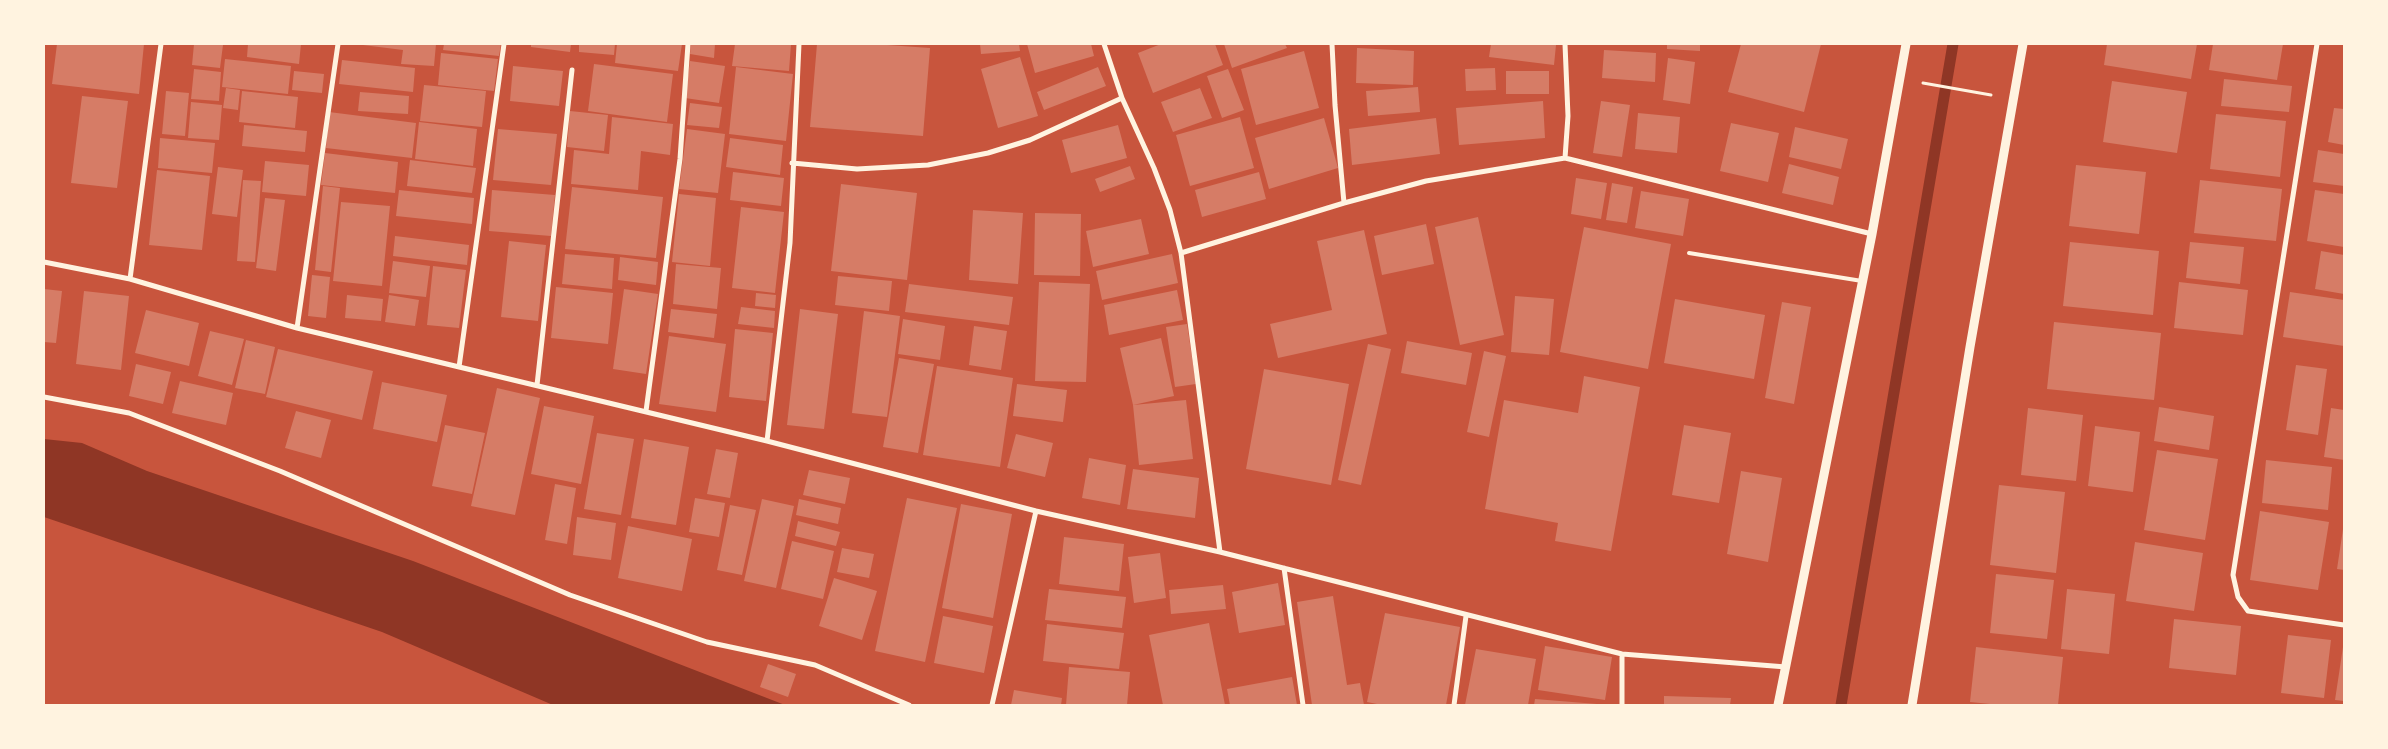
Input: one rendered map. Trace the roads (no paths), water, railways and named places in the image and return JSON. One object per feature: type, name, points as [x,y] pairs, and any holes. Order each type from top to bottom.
[{"type":"street","points":[[130,279],[161,44]]},
{"type":"street","points":[[297,328],[338,44]]},
{"type":"street","points":[[459,366],[504,44]]},
{"type":"street","points":[[646,411],[680,159],[688,44]]},
{"type":"street","points":[[767,441],[790,243],[792,163],[799,44]]},
{"type":"street","points":[[1104,44],[1122,98],[1154,168],[1170,210],[1181,253],[1220,552]]},
{"type":"street","points":[[1332,44],[1335,105],[1344,203]]},
{"type":"street","points":[[1565,44],[1568,116],[1565,158]]},
{"type":"street","points":[[1778,705],[1872,234],[1906,44]]},
{"type":"street","points":[[1912,705],[1973,328],[2023,44]]},
{"type":"street","points":[[2317,44],[2233,575],[2238,597],[2248,611],[2344,625]]},
{"type":"street","points":[[537,385],[572,70]]},
{"type":"street","points":[[792,163],[866,168],[928,165],[988,154],[1030,140],[1122,98]]},
{"type":"street","points":[[1181,253],[1344,203],[1426,181],[1565,158],[1872,234]]},
{"type":"street","points":[[44,262],[130,279],[297,328],[646,411],[1036,511],[1220,552],[1466,616],[1622,654],[1786,667]]},
{"type":"street","points":[[44,396],[130,413],[289,475],[570,595],[707,642],[815,665],[909,705]]},
{"type":"street","points":[[992,705],[1036,511]]},
{"type":"street","points":[[1284,568],[1304,705]]},
{"type":"street","points":[[1454,705],[1466,616]]},
{"type":"street","points":[[1622,654],[1622,705]]},
{"type":"lane","points":[[1688,253],[1862,281]]},
{"type":"waterway","points":[[1841,705],[1953,44]]}]
